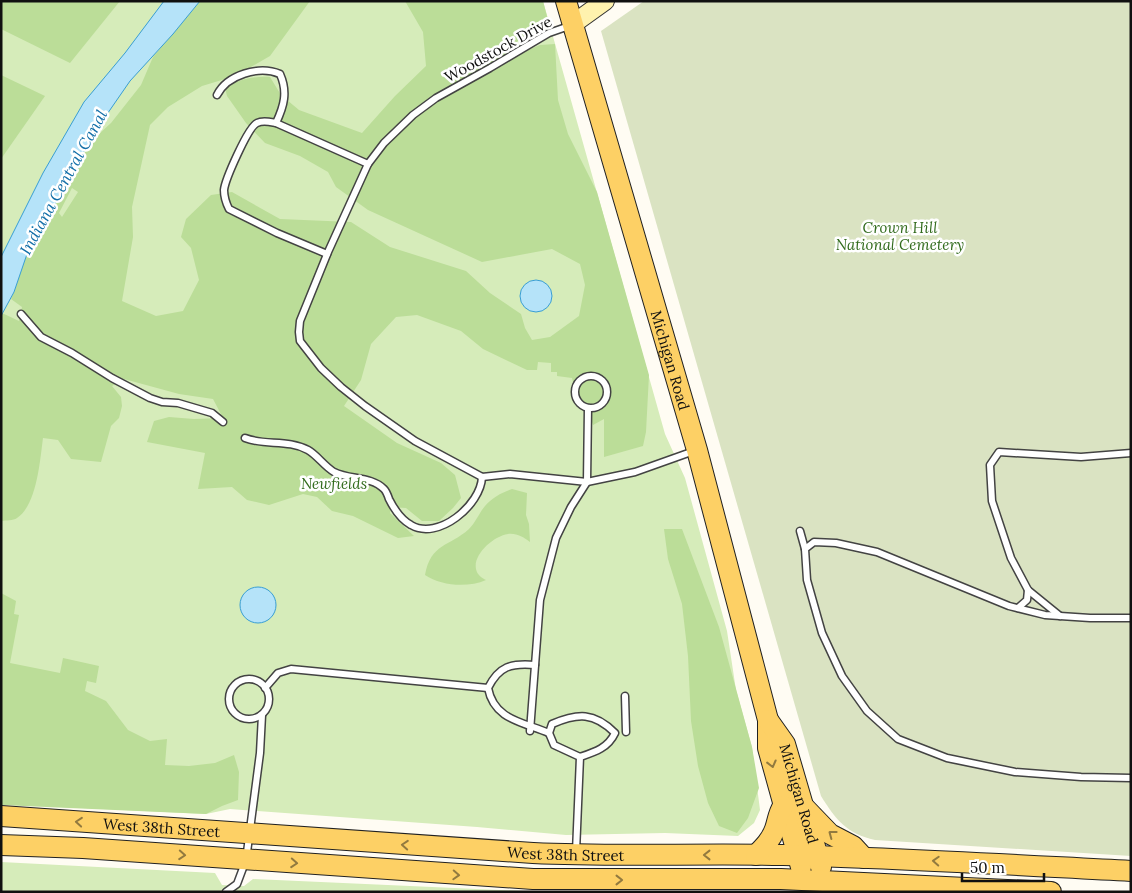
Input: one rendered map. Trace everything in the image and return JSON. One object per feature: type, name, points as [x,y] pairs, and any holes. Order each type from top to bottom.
[{"type":"main road","name":"Michigan Road","points":[[566,1],[697,450],[768,720],[768,748],[783,806],[813,875]]},
{"type":"main road","name":"Michigan Road","points":[[768,720],[786,744],[803,806],[813,875]]},
{"type":"main road","points":[[756,855],[773,834],[778,814],[783,806]]},
{"type":"main road","points":[[803,806],[830,834],[853,846],[864,858]]},
{"type":"main road","name":"West 38th Street","points":[[1,816],[497,852],[576,855],[756,855],[813,875],[864,858],[1131,871]]},
{"type":"main road","name":"West 38th Street","points":[[1,845],[83,848],[533,880],[742,879],[813,875],[1051,892]]},
{"type":"main road","points":[[742,879],[756,890],[766,892]]},
{"type":"street","points":[[573,24],[605,1]]},
{"type":"lane","name":"Woodstock Drive","points":[[482,476],[415,441],[341,387],[321,368],[300,341],[300,321],[327,254],[368,164],[384,143],[413,114],[436,98],[549,33],[573,24]]},
{"type":"lane","points":[[216,94],[226,82],[241,75],[266,70],[280,74],[285,87],[285,95],[282,112],[276,123]]},
{"type":"lane","points":[[327,254],[236,214],[229,209],[225,202],[224,187],[227,180],[252,126],[258,122],[266,121],[276,123],[368,164]]},
{"type":"lane","points":[[21,314],[41,336],[112,378],[150,398],[162,402],[178,403],[212,413],[223,422]]},
{"type":"lane","points":[[593,376],[604,383],[607,394],[606,400],[599,407],[588,408],[578,404],[575,387],[582,379],[593,376]]},
{"type":"lane","points":[[531,728],[540,600],[556,538],[571,507],[587,482],[588,408]]},
{"type":"lane","points":[[245,438],[252,441],[292,444],[308,450],[335,472],[372,481],[385,489],[394,509],[402,518],[412,526],[425,529],[444,525],[465,512],[475,498],[482,476],[510,474],[587,482],[635,472],[697,450]]},
{"type":"lane","points":[[1061,616],[1028,590],[1011,558],[992,501],[990,465],[999,452],[1081,457],[1131,453]]},
{"type":"lane","points":[[800,531],[807,580],[820,624],[842,676],[867,710],[898,739],[947,758],[1015,772],[1081,777],[1131,778]]},
{"type":"lane","points":[[804,549],[814,542],[836,543],[877,552],[1018,608],[1045,615],[1131,618]]},
{"type":"lane","points":[[1018,608],[1027,600],[1028,590]]},
{"type":"lane","points":[[535,665],[522,664],[500,669],[488,688],[493,704],[501,714],[531,728],[549,733]]},
{"type":"lane","points":[[265,688],[278,673],[291,669],[488,688]]},
{"type":"lane","points":[[247,679],[256,680],[265,688],[269,703],[262,715],[248,720],[239,718],[234,713],[230,707],[229,693],[234,684],[247,679]]},
{"type":"lane","points":[[625,696],[626,732]]},
{"type":"lane","points":[[226,892],[237,884],[246,860],[262,732],[262,715]]},
{"type":"lane","points":[[584,715],[604,722],[615,732],[610,742],[596,752],[580,757],[554,745],[549,733],[552,724],[567,718],[584,715]]},
{"type":"lane","points":[[576,855],[580,757]]},
{"type":"green space","name":"Newfields","points":[[1,1],[543,1],[665,434],[685,478],[727,631],[736,690],[752,747],[760,810],[754,823],[738,836],[665,833],[566,835],[230,809],[206,814],[1,804]]},
{"type":"green space","points":[[1,1],[120,1],[70,63],[1,29]]},
{"type":"green space","points":[[200,1],[310,1],[270,56],[235,76],[202,86],[168,107],[150,125],[132,207],[133,237],[122,301],[156,316],[183,311],[199,280],[191,248],[181,237],[186,219],[211,195],[232,192],[280,219],[351,222],[390,247],[466,271],[490,293],[521,314],[525,328],[532,340],[550,337],[579,316],[585,285],[580,264],[552,249],[482,262],[368,210],[336,187],[328,172],[300,156],[265,143],[246,123],[227,96],[225,88],[235,82],[246,79],[270,77],[281,95],[299,110],[362,133],[395,96],[426,66],[423,32],[405,1],[543,1],[548,20],[515,43],[518,54],[540,45],[555,44],[558,100],[568,134],[597,192],[649,375],[646,432],[643,446],[604,457],[604,419],[593,425],[572,378],[557,376],[557,372],[551,372],[551,363],[538,362],[537,370],[527,370],[483,349],[461,331],[417,315],[396,317],[371,344],[361,380],[344,406],[397,443],[441,463],[455,475],[461,498],[439,521],[422,521],[406,508],[391,507],[390,513],[414,536],[398,538],[353,516],[332,511],[317,497],[303,494],[269,505],[247,500],[232,487],[198,489],[205,453],[147,442],[154,421],[169,417],[194,419],[223,418],[213,399],[179,394],[124,379],[112,386],[121,397],[122,406],[119,418],[111,426],[101,462],[71,459],[58,440],[43,438],[39,470],[29,503],[24,512],[17,518],[1,521],[1,316],[2,313],[19,321],[22,307],[11,299],[27,254],[88,144],[111,123],[141,85],[153,57]],"holes":[[[72,188],[78,192],[62,217],[59,213]]]},
{"type":"green space","name":"Crown Hill National Cemetery","points":[[644,1],[1131,1],[1131,856],[875,840],[857,834],[843,825],[821,796],[601,31]]},
{"type":"green space","points":[[1,75],[45,96],[1,159]]},
{"type":"green space","points":[[512,489],[527,493],[526,515],[529,524],[530,542],[520,536],[508,534],[502,535],[491,542],[481,552],[476,563],[477,573],[486,580],[479,583],[447,584],[425,575],[436,551],[469,529],[491,500]]},
{"type":"green space","points":[[664,529],[682,529],[719,627],[752,747],[759,788],[748,818],[737,833],[719,826],[708,803],[698,766],[691,721],[688,656],[682,604],[668,559]]},
{"type":"green space","points":[[1,593],[16,601],[14,614],[19,615],[10,663],[60,673],[63,658],[99,666],[96,683],[87,681],[85,691],[106,701],[128,730],[150,741],[167,739],[165,765],[189,766],[215,763],[234,755],[239,772],[238,800],[206,814],[1,805]]},
{"type":"green space","points":[[1,862],[215,873],[222,885],[244,886],[253,879],[545,892],[1,892]]},
{"type":"water","name":"Indiana Central Canal","points":[[164,1],[200,1],[130,81],[94,133],[27,254],[14,292],[1,316],[1,257],[43,173],[84,102],[125,53]]},
{"type":"water","points":[[536,280],[547,285],[552,296],[547,307],[536,312],[525,307],[520,296],[525,285]]},
{"type":"water","points":[[258,587],[270,593],[276,605],[270,617],[258,623],[246,617],[240,605],[246,593]]}]
